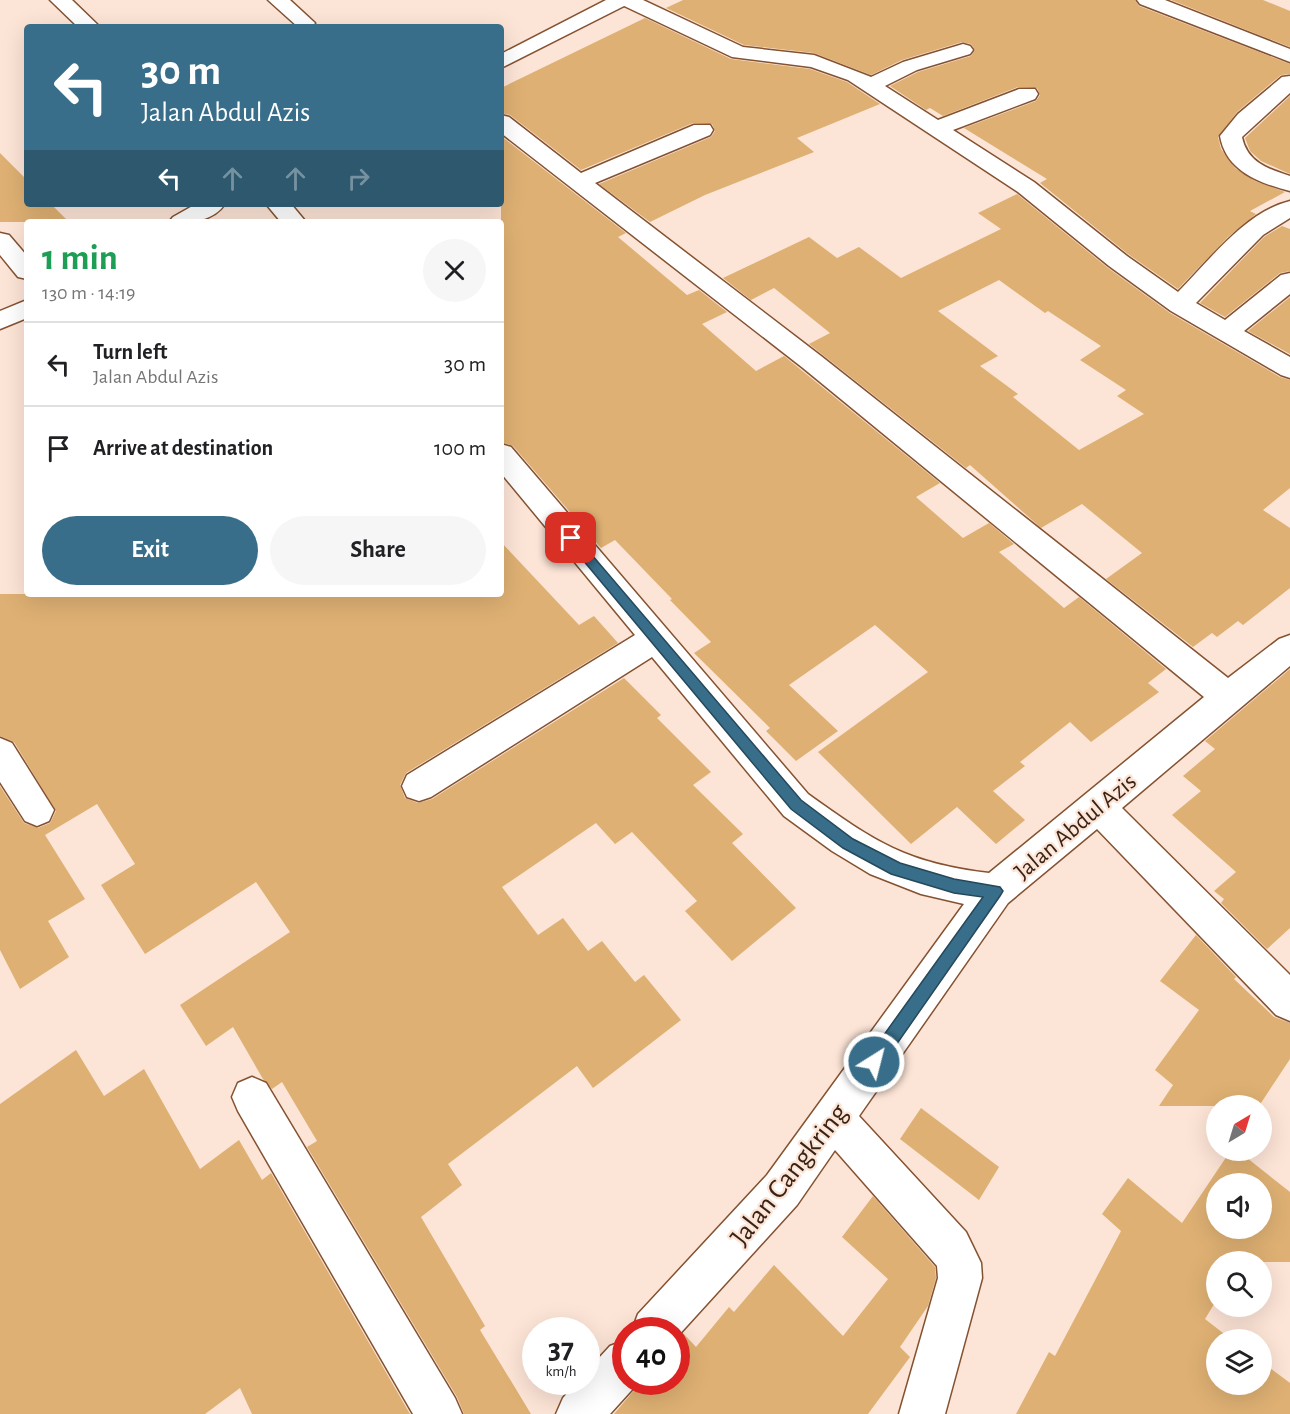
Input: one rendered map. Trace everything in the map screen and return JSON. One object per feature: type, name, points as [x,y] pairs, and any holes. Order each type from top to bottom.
[{"type":"street","points":[[60,0],[87,24]]},
{"type":"street","points":[[279,0],[304,22]]},
{"type":"street","points":[[504,61],[621,0]]},
{"type":"street","points":[[627,0],[739,53],[814,62],[839,69],[938,128],[1026,187],[1118,261],[1180,305],[1290,369]]},
{"type":"street","points":[[1147,0],[1290,56]]},
{"type":"street","points":[[869,86],[910,66],[963,50]]},
{"type":"street","points":[[1290,82],[1246,119],[1231,136],[1232,148],[1239,160],[1252,169],[1290,184]]},
{"type":"street","points":[[938,128],[1027,94]]},
{"type":"street","points":[[504,125],[812,362],[1226,696]]},
{"type":"street","points":[[579,182],[702,129]]},
{"type":"street","points":[[186,219],[208,207]]},
{"type":"street","points":[[281,207],[291,219]]},
{"type":"street","points":[[1180,305],[1254,230],[1290,208]]},
{"type":"street","points":[[0,240],[24,268]]},
{"type":"street","points":[[1227,332],[1290,280]]},
{"type":"street","points":[[0,321],[24,309]]},
{"type":"street","name":"Jalan Abdul Azis","points":[[504,458],[796,805],[848,844],[897,869],[954,886],[995,891],[1099,808],[1226,696],[1290,648]]},
{"type":"street","points":[[419,786],[655,639]]},
{"type":"street","points":[[0,753],[37,810]]},
{"type":"street","points":[[1099,808],[1290,1002]]},
{"type":"street","name":"Jalan Cangkring","points":[[666,1317],[782,1190],[995,891]]},
{"type":"street","points":[[252,1097],[439,1414]]},
{"type":"street","points":[[834,1118],[951,1247],[959,1263],[960,1278],[922,1414]]},
{"type":"street","points":[[579,1414],[612,1377]]},
{"type":"building","points":[[683,0],[1135,0],[1139,6],[1290,64],[1290,74],[1281,75],[1237,112],[1218,137],[1221,149],[1235,168],[1255,181],[1285,192],[1250,211],[1256,214],[1228,237],[1178,289],[1128,254],[1040,183],[1047,179],[964,128],[1036,101],[1040,95],[1037,88],[1018,87],[943,116],[930,108],[926,110],[890,86],[918,72],[971,56],[975,50],[971,44],[962,42],[902,60],[871,75],[814,53],[744,45],[666,8]]},
{"type":"building","points":[[1171,0],[1263,0],[1290,11],[1290,47]]},
{"type":"building","points":[[645,18],[731,59],[810,69],[847,82],[880,104],[797,138],[814,152],[705,195],[650,222],[599,184],[711,137],[715,131],[712,124],[693,123],[581,170],[510,115],[504,114],[504,87]]},
{"type":"building","points":[[1290,96],[1290,174],[1261,161],[1250,151],[1245,138]]},
{"type":"building","points":[[504,138],[626,233],[618,237],[687,295],[699,290],[727,312],[702,324],[756,371],[784,356],[940,483],[916,497],[963,538],[989,523],[1014,544],[999,552],[1064,608],[1079,597],[1166,669],[1148,683],[1159,692],[1091,742],[1070,722],[1020,762],[1025,766],[993,791],[1025,820],[996,844],[957,807],[911,844],[818,752],[928,672],[875,625],[789,685],[838,731],[796,761],[766,731],[770,728],[694,653],[711,642],[670,600],[672,599],[615,540],[601,548],[513,446],[504,443],[504,219],[501,219],[501,207],[504,207]]},
{"type":"building","points":[[0,153],[24,177],[24,207],[54,207],[66,219],[24,219],[24,222],[0,222]]},
{"type":"building","points":[[1017,194],[1108,268],[1170,313],[1280,377],[1290,380],[1290,488],[1263,510],[1290,528],[1290,588],[1243,625],[1238,621],[1217,637],[1212,633],[1193,647],[1106,579],[1142,553],[1082,504],[1041,528],[970,465],[966,468],[809,344],[830,333],[774,288],[751,300],[723,278],[809,237],[837,258],[859,247],[901,278],[1001,229],[978,213]],"holes":[[[999,280],[1045,313],[1048,311],[1101,346],[1080,360],[1126,390],[1117,396],[1144,414],[1079,450],[1013,397],[1018,394],[980,366],[998,356],[938,311]]]},
{"type":"building","points":[[1282,226],[1290,229],[1290,271],[1280,273],[1225,317],[1200,303],[1264,237]]},
{"type":"building","points":[[1290,297],[1290,354],[1248,331]]},
{"type":"building","points":[[504,545],[579,625],[594,616],[618,643],[406,773],[400,785],[405,798],[418,803],[432,799],[624,678],[661,715],[657,718],[711,772],[693,785],[743,834],[732,843],[796,908],[732,961],[685,911],[697,901],[632,832],[615,844],[596,823],[502,887],[538,935],[563,918],[588,951],[602,941],[635,982],[644,975],[681,1020],[593,1088],[577,1066],[448,1164],[462,1185],[421,1217],[485,1326],[480,1330],[531,1414],[464,1414],[457,1397],[307,1147],[317,1141],[282,1082],[272,1089],[263,1079],[233,1027],[206,1046],[180,1005],[290,932],[256,882],[145,954],[101,885],[135,864],[97,804],[45,835],[85,899],[48,921],[69,957],[20,989],[0,950],[0,786],[24,823],[38,828],[50,823],[56,811],[14,742],[0,736],[0,594],[24,594],[24,597],[504,597]]},
{"type":"building","points":[[1290,669],[1290,928],[1267,949],[1221,903],[1224,899],[1214,891],[1236,872],[1172,815],[1201,791],[1183,776],[1215,749],[1205,741]]},
{"type":"building","points":[[1196,935],[1236,977],[1234,979],[1274,1017],[1290,1023],[1290,1059],[1266,1095],[1206,1095],[1206,1106],[1159,1106],[1173,1085],[1155,1070],[1199,1010],[1160,981]]},
{"type":"building","points":[[76,1050],[104,1096],[144,1069],[200,1169],[239,1140],[262,1180],[271,1173],[410,1414],[252,1414],[240,1388],[205,1414],[0,1414],[0,1104]]},
{"type":"building","points":[[921,1108],[999,1167],[979,1200],[900,1139]]},
{"type":"building","points":[[1224,1161],[1251,1161],[1266,1173],[1216,1173]]},
{"type":"building","points":[[1128,1178],[1182,1223],[1206,1187],[1206,1239],[1272,1239],[1272,1178],[1290,1192],[1290,1262],[1272,1262],[1272,1251],[1206,1251],[1205,1319],[1218,1329],[1206,1329],[1206,1395],[1272,1395],[1272,1370],[1290,1383],[1290,1414],[1016,1414],[1049,1352],[1055,1356],[1121,1231],[1102,1214]]},
{"type":"building","points":[[873,1196],[935,1267],[936,1278],[928,1306],[900,1347],[910,1357],[868,1414],[614,1414],[630,1395],[690,1395],[690,1341],[696,1347],[729,1307],[734,1312],[774,1265],[843,1336],[888,1279],[842,1237]]},
{"type":"route","points":[[571,538],[796,805],[848,844],[897,869],[954,886],[995,891],[874,1062]]}]
